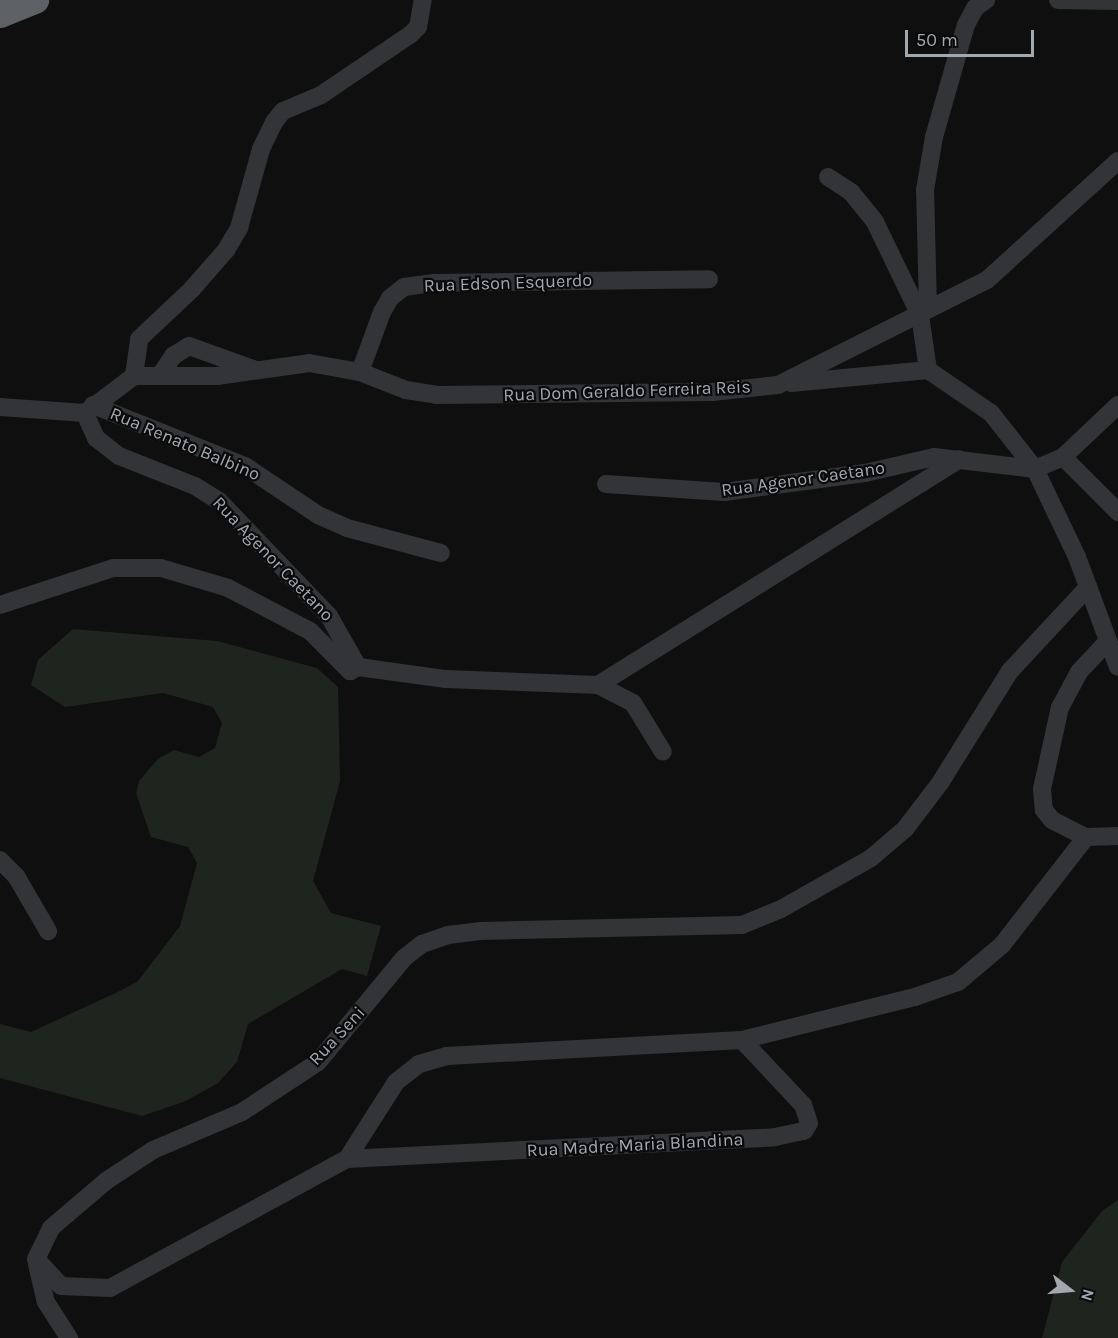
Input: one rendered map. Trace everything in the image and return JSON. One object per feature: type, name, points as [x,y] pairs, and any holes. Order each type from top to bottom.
[{"type":"highway","points":[[0,14],[35,0]]},
{"type":"street","points":[[89,409],[134,376],[139,339],[192,289],[226,250],[239,228],[261,150],[274,122],[283,111],[321,95],[411,34],[418,27],[423,0]]},
{"type":"street","points":[[928,370],[924,312],[925,190],[934,137],[966,25],[975,8],[986,0]]},
{"type":"street","points":[[1058,0],[1118,1]]},
{"type":"street","name":"Rua Dom Geraldo Ferreira Reis","points":[[134,376],[161,374],[202,377],[309,363],[360,372],[406,390],[436,395],[712,392],[778,385],[997,273],[1118,161]]},
{"type":"street","points":[[828,177],[851,192],[875,222],[924,312]]},
{"type":"street","name":"Rua Edson Esquerdo","points":[[360,372],[382,312],[390,298],[404,287],[434,283],[709,279]]},
{"type":"street","points":[[161,374],[173,356],[189,346],[257,370]]},
{"type":"street","points":[[778,385],[928,370],[991,414],[1035,469],[1088,587],[1118,667]]},
{"type":"street","points":[[1035,469],[1063,457],[1118,405]]},
{"type":"street","name":"Rua Renato Balbino","points":[[0,407],[89,409],[245,466],[318,515],[347,528],[441,553]]},
{"type":"street","name":"Rua Agenor Caetano","points":[[89,409],[96,438],[119,456],[195,486],[219,501],[329,616],[358,667]]},
{"type":"street","points":[[1063,457],[1118,512]]},
{"type":"street","name":"Rua Agenor Caetano","points":[[606,484],[724,492],[865,472],[924,458],[959,459],[1035,469]]},
{"type":"street","points":[[598,685],[959,459]]},
{"type":"street","name":"Rua Agenor Caetano","points":[[0,605],[113,568],[161,568],[228,588],[309,631],[350,671],[358,667],[446,679],[598,685],[633,703],[663,752]]},
{"type":"street","name":"Rua Seni","points":[[36,1260],[51,1228],[106,1181],[153,1150],[242,1112],[318,1062],[404,958],[422,944],[448,935],[480,931],[678,929],[722,927],[761,920],[871,858],[905,829],[940,783],[1010,671],[1088,587]]},
{"type":"street","points":[[1107,642],[1079,672],[1060,707],[1042,789],[1044,810],[1052,820],[1086,837],[1118,836]]},
{"type":"street","name":"Rua Madre Maria Blandina","points":[[347,1159],[396,1082],[419,1064],[447,1056],[742,1040],[915,997],[958,982],[1002,945],[1086,837]]},
{"type":"street","points":[[0,860],[16,876],[48,931]]},
{"type":"street","name":"Rua Madre Maria Blandina","points":[[36,1260],[61,1286],[110,1288],[347,1159],[763,1138],[804,1131],[809,1123],[803,1106],[742,1040]]},
{"type":"street","points":[[36,1260],[46,1302],[69,1338]]},
{"type":"shaded area","points":[[73,629],[217,641],[317,668],[338,687],[340,781],[313,881],[331,913],[381,926],[367,976],[342,969],[248,1024],[237,1062],[218,1083],[186,1101],[142,1116],[0,1078],[0,1024],[31,1032],[122,990],[138,981],[180,926],[197,863],[188,847],[151,837],[136,793],[139,781],[158,759],[174,750],[199,757],[215,748],[222,723],[213,707],[163,693],[65,707],[31,685],[38,660]]},
{"type":"shaded area","points":[[1118,1200],[1118,1338],[1042,1338],[1062,1262],[1102,1211]]}]
